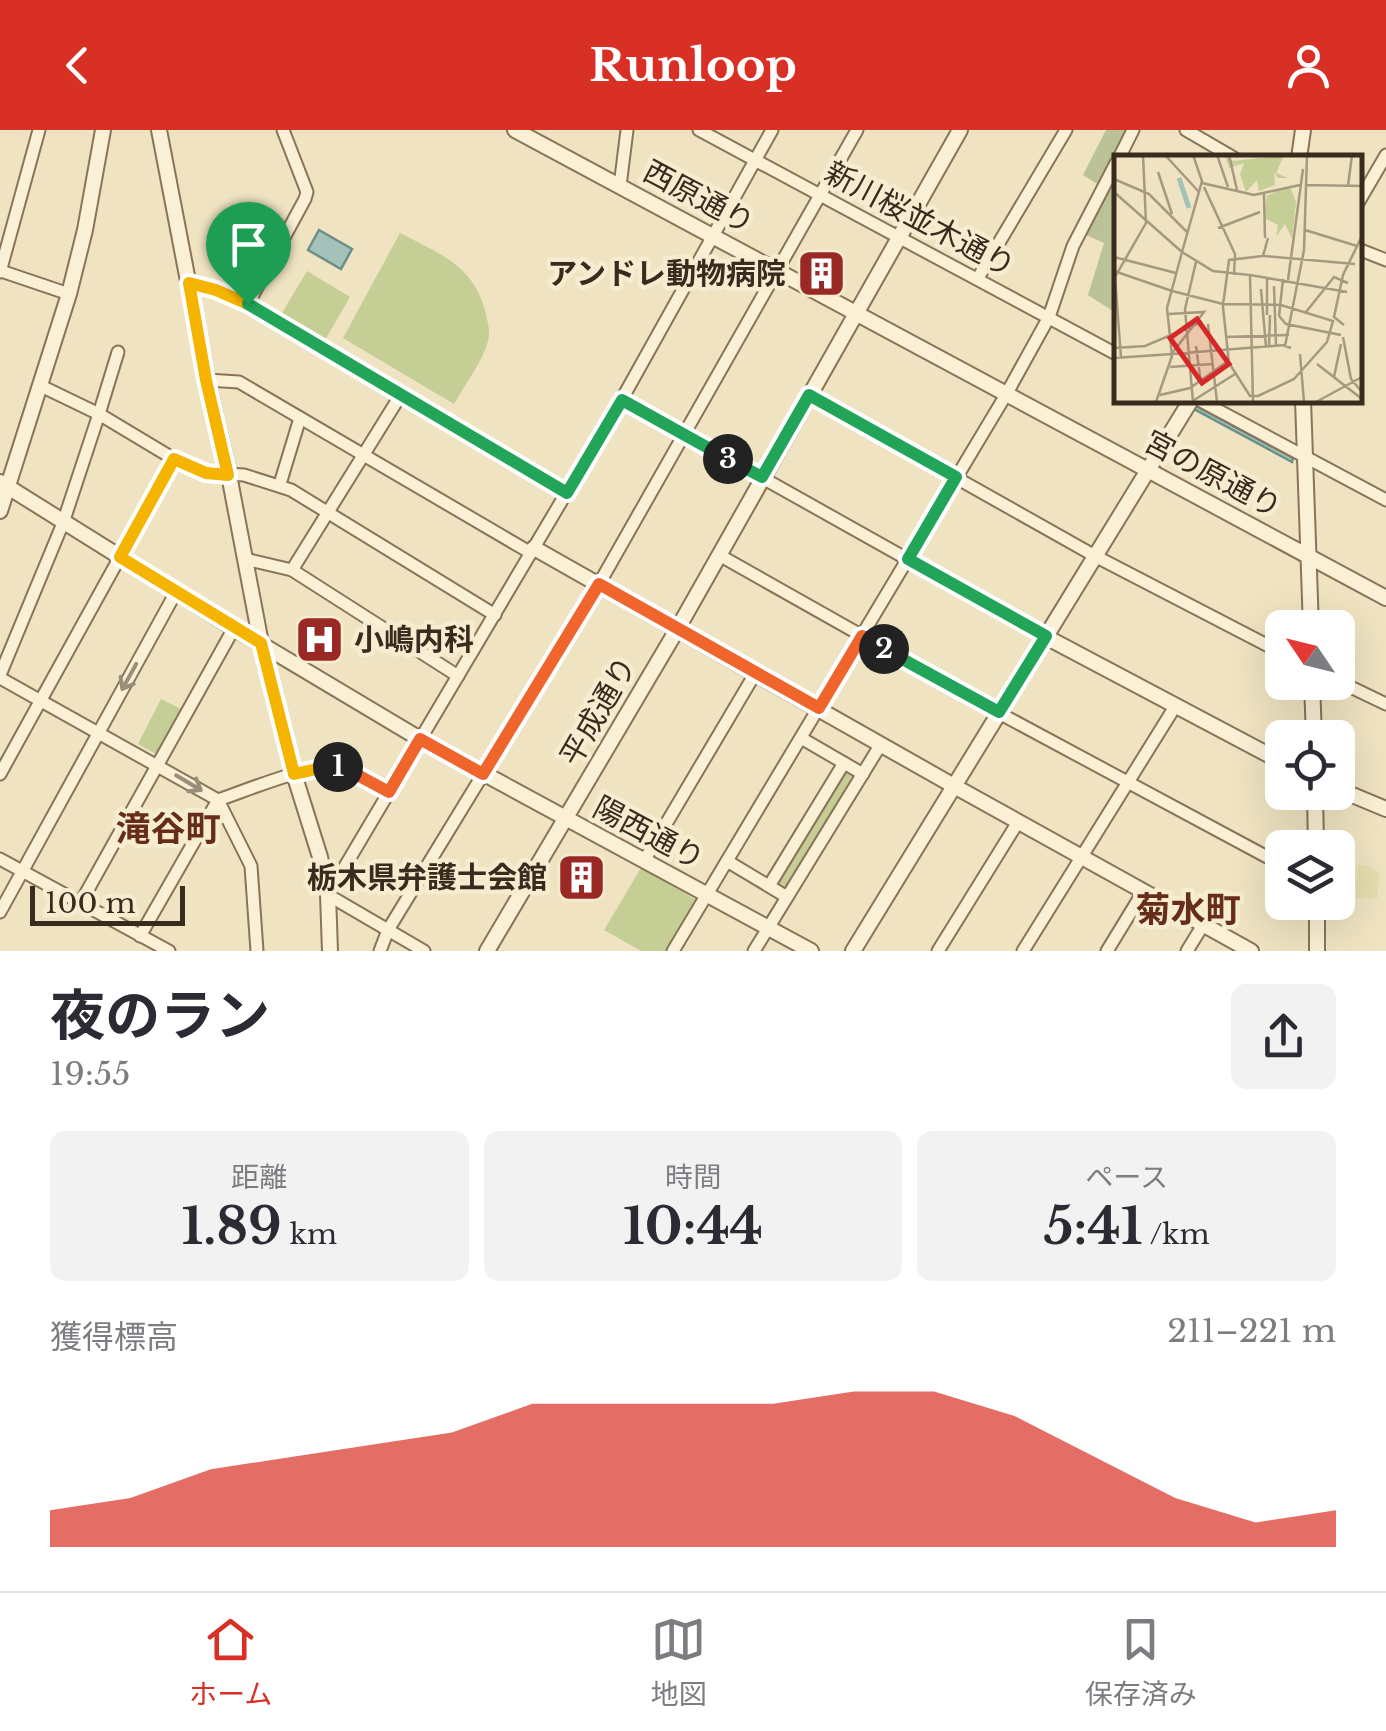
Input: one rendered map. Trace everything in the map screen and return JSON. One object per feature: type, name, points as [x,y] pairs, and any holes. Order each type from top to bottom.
[{"type":"street","points":[[38,130],[0,272],[69,294]]},
{"type":"street","points":[[0,511],[4,485],[41,386],[69,294],[103,130]]},
{"type":"street","points":[[159,130],[261,643],[294,774],[320,856],[328,895],[330,951]]},
{"type":"street","points":[[248,304],[305,199],[306,192],[283,130]]},
{"type":"street","name":"西原通り","points":[[515,130],[856,312]]},
{"type":"street","points":[[620,186],[627,130]]},
{"type":"street","name":"新川桜並木通り","points":[[699,130],[1114,353]]},
{"type":"street","points":[[328,895],[622,400],[772,130]]},
{"type":"street","points":[[380,951],[388,930],[599,584],[857,130]]},
{"type":"street","name":"平成通り","points":[[487,951],[678,628],[960,130]]},
{"type":"street","points":[[978,278],[1066,130]]},
{"type":"street","points":[[1120,155],[1133,130]]},
{"type":"street","points":[[1186,130],[1208,135],[1231,155]]},
{"type":"street","points":[[1299,155],[1303,130]]},
{"type":"street","points":[[1361,199],[1386,156]]},
{"type":"street","points":[[673,951],[1049,318],[1073,246],[1114,168]]},
{"type":"street","points":[[1361,250],[1386,260]]},
{"type":"street","points":[[189,283],[248,304],[567,493]]},
{"type":"street","name":"宮の原通り","points":[[856,312],[1386,598]]},
{"type":"street","points":[[118,352],[63,523],[0,677],[218,800],[251,866],[257,951]]},
{"type":"street","points":[[206,380],[239,382],[1251,951]]},
{"type":"street","points":[[41,386],[206,473],[244,475],[280,484],[495,615]]},
{"type":"street","points":[[809,395],[1095,556],[1265,644]]},
{"type":"street","points":[[292,570],[400,396]]},
{"type":"street","points":[[622,400],[1265,753]]},
{"type":"street","points":[[853,951],[1190,402]]},
{"type":"street","points":[[1203,402],[1386,500]]},
{"type":"street","points":[[1303,402],[1310,610]]},
{"type":"street","points":[[280,484],[300,418]]},
{"type":"street","points":[[0,774],[174,459]]},
{"type":"street","name":"陽西通り","points":[[4,485],[420,739],[811,951]]},
{"type":"street","points":[[719,555],[1265,856]]},
{"type":"street","points":[[245,559],[292,570],[458,676]]},
{"type":"street","points":[[0,912],[176,592]]},
{"type":"street","points":[[81,902],[234,628]]},
{"type":"street","points":[[644,861],[756,672]]},
{"type":"street","points":[[1355,689],[1386,704]]},
{"type":"street","points":[[1023,951],[1176,706]]},
{"type":"street","points":[[802,738],[863,774]]},
{"type":"street","points":[[754,951],[881,744]]},
{"type":"street","points":[[769,886],[844,763]]},
{"type":"street","points":[[140,936],[218,800],[331,766],[343,768],[389,792]]},
{"type":"street","points":[[1355,796],[1386,810]]},
{"type":"street","points":[[938,951],[1018,822]]},
{"type":"street","points":[[0,859],[169,951]]},
{"type":"street","points":[[727,861],[787,897]]},
{"type":"street","points":[[1107,951],[1143,892]]},
{"type":"street","points":[[328,895],[424,951]]},
{"type":"street","points":[[1317,920],[1317,951]]},
{"type":"street","points":[[1187,951],[1203,924]]},
{"type":"shaded area","points":[[1358,865],[1380,873],[1377,899],[1356,898]]},
{"type":"green space","points":[[1106,130],[1128,130],[1099,185],[1083,175]]},
{"type":"green space","points":[[1114,183],[1114,312],[1088,295],[1104,243],[1086,235]]},
{"type":"green space","points":[[400,233],[463,271],[485,310],[488,341],[454,404],[343,338]]},
{"type":"green space","points":[[307,271],[350,297],[325,340],[282,313]]},
{"type":"green space","points":[[161,699],[181,709],[156,754],[138,744]]},
{"type":"green space","points":[[845,768],[858,774],[785,892],[774,885]]},
{"type":"green space","points":[[641,868],[696,900],[667,951],[641,951],[604,930]]},
{"type":"water","points":[[319,230],[352,249],[341,269],[308,250]]},
{"type":"water","points":[[1196,406],[1293,458],[1292,462],[1194,409]]},
{"type":"place","name":"アンドレ動物病院","points":[[821,273]]},
{"type":"place","name":"小嶋内科","points":[[319,639]]},
{"type":"place","name":"栃木県弁護士会館","points":[[582,877]]},
{"type":"district","name":"滝谷町","points":[[168,828]]},
{"type":"district","name":"菊水町","points":[[1188,909]]},
{"type":"route","points":[[189,283],[248,304],[567,493],[622,400],[762,477],[809,395],[956,477],[908,559],[1046,636],[999,712],[862,636],[819,708],[599,584],[483,774],[420,739],[389,792],[343,768],[331,766],[294,774],[261,643],[120,557],[174,459],[214,476],[228,475],[189,283]]}]
